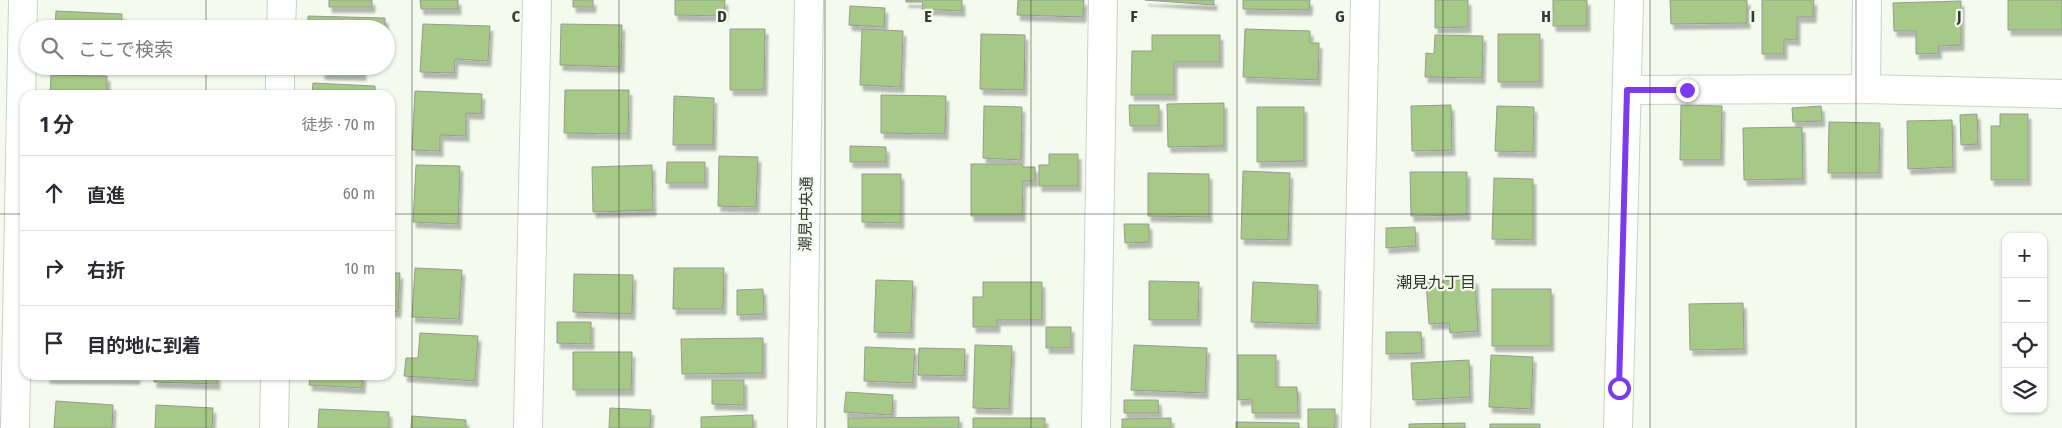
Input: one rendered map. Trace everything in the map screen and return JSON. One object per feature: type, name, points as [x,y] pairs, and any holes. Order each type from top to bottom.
[{"type":"street","points":[[21,20],[23,0]]},
{"type":"street","points":[[281,20],[282,0]]},
{"type":"street","points":[[528,428],[537,0]]},
{"type":"street","name":"潮見中央通","points":[[802,428],[809,0]]},
{"type":"street","points":[[1096,428],[1104,0]]},
{"type":"street","points":[[1356,428],[1365,0]]},
{"type":"street","points":[[1618,428],[1628,0]]},
{"type":"street","points":[[1866,88],[1867,0]]},
{"type":"street","points":[[15,428],[10,122],[20,28]]},
{"type":"street","points":[[280,75],[280,90]]},
{"type":"street","points":[[1627,90],[1866,88],[2062,94]]},
{"type":"street","points":[[274,428],[275,380]]},
{"type":"building","points":[[329,0],[372,0],[372,7],[329,7]]},
{"type":"building","points":[[420,0],[458,0],[458,9],[421,9]]},
{"type":"building","points":[[573,0],[593,0],[593,7],[573,7]]},
{"type":"building","points":[[675,0],[725,0],[724,16],[675,15]]},
{"type":"building","points":[[906,0],[962,0],[962,11],[922,9],[923,2],[906,2]]},
{"type":"building","points":[[1018,0],[1084,0],[1083,17],[1017,15]]},
{"type":"building","points":[[1145,0],[1214,0],[1214,5]]},
{"type":"building","points":[[1243,0],[1310,0],[1309,10],[1243,9]]},
{"type":"building","points":[[1435,0],[1468,0],[1468,27],[1435,28]]},
{"type":"building","points":[[1553,0],[1587,0],[1587,26],[1553,26]]},
{"type":"building","points":[[1670,0],[1747,0],[1747,23],[1671,24]]},
{"type":"building","points":[[1762,0],[1814,0],[1813,17],[1797,17],[1797,40],[1784,39],[1784,54],[1762,54]]},
{"type":"building","points":[[2008,0],[2062,0],[2062,30],[2008,30]]},
{"type":"building","points":[[1961,1],[1961,45],[1938,46],[1939,53],[1916,54],[1916,31],[1894,31],[1893,3]]},
{"type":"building","points":[[850,6],[885,8],[884,27],[849,25]]},
{"type":"building","points":[[56,11],[122,14],[122,20],[56,20]]},
{"type":"building","points":[[308,16],[385,18],[385,20],[308,20]]},
{"type":"building","points":[[423,24],[490,26],[488,61],[455,59],[454,73],[420,72]]},
{"type":"building","points":[[561,24],[622,25],[621,67],[560,65]]},
{"type":"building","points":[[730,29],[765,29],[764,90],[730,90]]},
{"type":"building","points":[[862,29],[903,31],[901,87],[860,85]]},
{"type":"building","points":[[1245,29],[1310,31],[1310,43],[1319,43],[1318,80],[1243,77]]},
{"type":"building","points":[[981,34],[1025,35],[1024,90],[980,89]]},
{"type":"building","points":[[1498,34],[1540,34],[1540,82],[1498,82]]},
{"type":"building","points":[[1152,35],[1220,35],[1220,62],[1174,62],[1174,95],[1131,95],[1132,51],[1152,51]]},
{"type":"building","points":[[1435,35],[1483,36],[1482,78],[1425,77],[1426,53],[1434,54]]},
{"type":"building","points":[[51,75],[107,76],[107,90],[50,90]]},
{"type":"building","points":[[313,83],[375,86],[375,90],[312,90]]},
{"type":"building","points":[[565,90],[629,90],[628,134],[564,133]]},
{"type":"building","points":[[415,91],[482,94],[481,114],[466,113],[466,136],[440,135],[440,151],[412,150]]},
{"type":"building","points":[[881,95],[946,96],[945,134],[881,133]]},
{"type":"building","points":[[674,96],[714,98],[713,145],[673,145]]},
{"type":"building","points":[[1224,103],[1224,146],[1168,147],[1167,104]]},
{"type":"building","points":[[1129,105],[1159,105],[1159,126],[1130,126]]},
{"type":"building","points":[[1451,105],[1452,150],[1412,151],[1411,106]]},
{"type":"building","points":[[1681,105],[1722,106],[1721,160],[1680,160]]},
{"type":"building","points":[[984,106],[1022,107],[1021,160],[983,158]]},
{"type":"building","points":[[1497,106],[1534,107],[1533,152],[1495,151]]},
{"type":"building","points":[[1821,106],[1822,121],[1793,122],[1792,108]]},
{"type":"building","points":[[1257,107],[1304,107],[1304,161],[1257,162]]},
{"type":"building","points":[[1977,114],[1978,144],[1961,145],[1960,115]]},
{"type":"building","points":[[2000,114],[2028,114],[2028,180],[1991,180],[1991,126],[2000,126]]},
{"type":"building","points":[[1952,120],[1953,167],[1908,169],[1907,121]]},
{"type":"building","points":[[1829,122],[1880,123],[1879,173],[1828,173]]},
{"type":"building","points":[[1802,127],[1803,179],[1744,180],[1743,128]]},
{"type":"building","points":[[850,146],[886,147],[886,162],[850,162]]},
{"type":"building","points":[[1049,154],[1078,154],[1078,186],[1039,186],[1039,165],[1049,165]]},
{"type":"building","points":[[719,156],[758,157],[756,207],[718,206]]},
{"type":"building","points":[[667,162],[705,162],[705,183],[666,183]]},
{"type":"building","points":[[971,164],[1022,164],[1023,167],[1035,167],[1035,181],[1023,181],[1022,216],[971,216]]},
{"type":"building","points":[[416,165],[460,166],[458,224],[413,222]]},
{"type":"building","points":[[652,165],[653,210],[593,212],[592,167]]},
{"type":"building","points":[[1243,171],[1290,173],[1288,240],[1241,239]]},
{"type":"building","points":[[1410,172],[1467,172],[1467,215],[1411,216]]},
{"type":"building","points":[[1148,173],[1209,174],[1209,217],[1148,216]]},
{"type":"building","points":[[862,174],[901,174],[901,223],[862,222]]},
{"type":"building","points":[[1494,178],[1533,179],[1533,240],[1492,239]]},
{"type":"building","points":[[1124,224],[1149,224],[1149,242],[1125,243]]},
{"type":"building","points":[[1415,227],[1416,246],[1386,248],[1386,228]]},
{"type":"building","points":[[415,268],[462,270],[459,319],[412,317]]},
{"type":"building","points":[[674,268],[724,268],[723,309],[673,309]]},
{"type":"building","points":[[395,273],[400,273],[398,312],[395,312]]},
{"type":"building","points":[[574,274],[633,275],[632,314],[573,312]]},
{"type":"building","points":[[1475,279],[1478,331],[1450,333],[1449,323],[1429,324],[1426,282]]},
{"type":"building","points":[[876,280],[913,281],[911,333],[874,332]]},
{"type":"building","points":[[1149,281],[1199,282],[1198,320],[1149,320]]},
{"type":"building","points":[[983,282],[1042,282],[1042,320],[997,320],[997,327],[973,327],[973,297],[983,297]]},
{"type":"building","points":[[1253,282],[1318,285],[1317,324],[1251,322]]},
{"type":"building","points":[[763,289],[764,314],[737,315],[737,290]]},
{"type":"building","points":[[1492,289],[1551,289],[1551,346],[1492,346]]},
{"type":"building","points":[[1743,303],[1744,349],[1690,350],[1689,304]]},
{"type":"building","points":[[557,322],[591,322],[591,344],[557,343]]},
{"type":"building","points":[[1046,327],[1071,327],[1071,348],[1046,348]]},
{"type":"building","points":[[1386,332],[1421,332],[1422,353],[1386,354]]},
{"type":"building","points":[[420,333],[478,336],[475,381],[404,376],[406,358],[418,358]]},
{"type":"building","points":[[763,338],[763,373],[682,374],[681,339]]},
{"type":"building","points":[[975,345],[1012,346],[1009,409],[973,408]]},
{"type":"building","points":[[1134,345],[1207,348],[1205,393],[1131,390]]},
{"type":"building","points":[[865,347],[915,349],[913,383],[864,381]]},
{"type":"building","points":[[919,348],[965,349],[964,376],[918,375]]},
{"type":"building","points":[[573,352],[632,352],[631,390],[573,390]]},
{"type":"building","points":[[1238,355],[1276,355],[1276,387],[1297,387],[1298,413],[1252,413],[1252,399],[1238,400]]},
{"type":"building","points":[[1491,355],[1533,357],[1531,409],[1489,407]]},
{"type":"building","points":[[1469,360],[1470,397],[1413,400],[1411,363]]},
{"type":"building","points":[[154,380],[217,380],[217,384],[154,382]]},
{"type":"building","points":[[310,380],[363,380],[362,388],[309,385]]},
{"type":"building","points":[[712,380],[744,380],[744,405],[712,404]]},
{"type":"building","points":[[846,392],[893,395],[892,415],[844,412]]},
{"type":"building","points":[[1124,400],[1158,400],[1159,413],[1124,413]]},
{"type":"building","points":[[56,401],[113,405],[112,428],[54,428]]},
{"type":"building","points":[[156,405],[213,408],[212,428],[155,428]]},
{"type":"building","points":[[610,408],[651,410],[650,428],[609,428]]},
{"type":"building","points":[[319,409],[389,412],[389,428],[318,428]]},
{"type":"building","points":[[1308,409],[1335,409],[1335,428],[1308,428]]},
{"type":"building","points":[[753,415],[753,428],[701,428],[701,417]]},
{"type":"building","points":[[412,416],[466,420],[466,428],[411,428]]},
{"type":"building","points":[[959,417],[959,428],[848,428],[848,418]]},
{"type":"building","points":[[973,418],[1045,418],[1045,428],[973,428]]},
{"type":"building","points":[[1171,418],[1171,428],[1122,428],[1122,419]]},
{"type":"building","points":[[1236,422],[1299,423],[1299,428],[1236,428]]},
{"type":"building","points":[[1465,423],[1465,428],[1409,428],[1409,424]]},
{"type":"building","points":[[1490,424],[1540,424],[1540,428],[1490,428]]},
{"type":"district","name":"潮見九丁目","points":[[1436,282]]},
{"type":"route","points":[[1619,388],[1627,90],[1687,90]]}]
